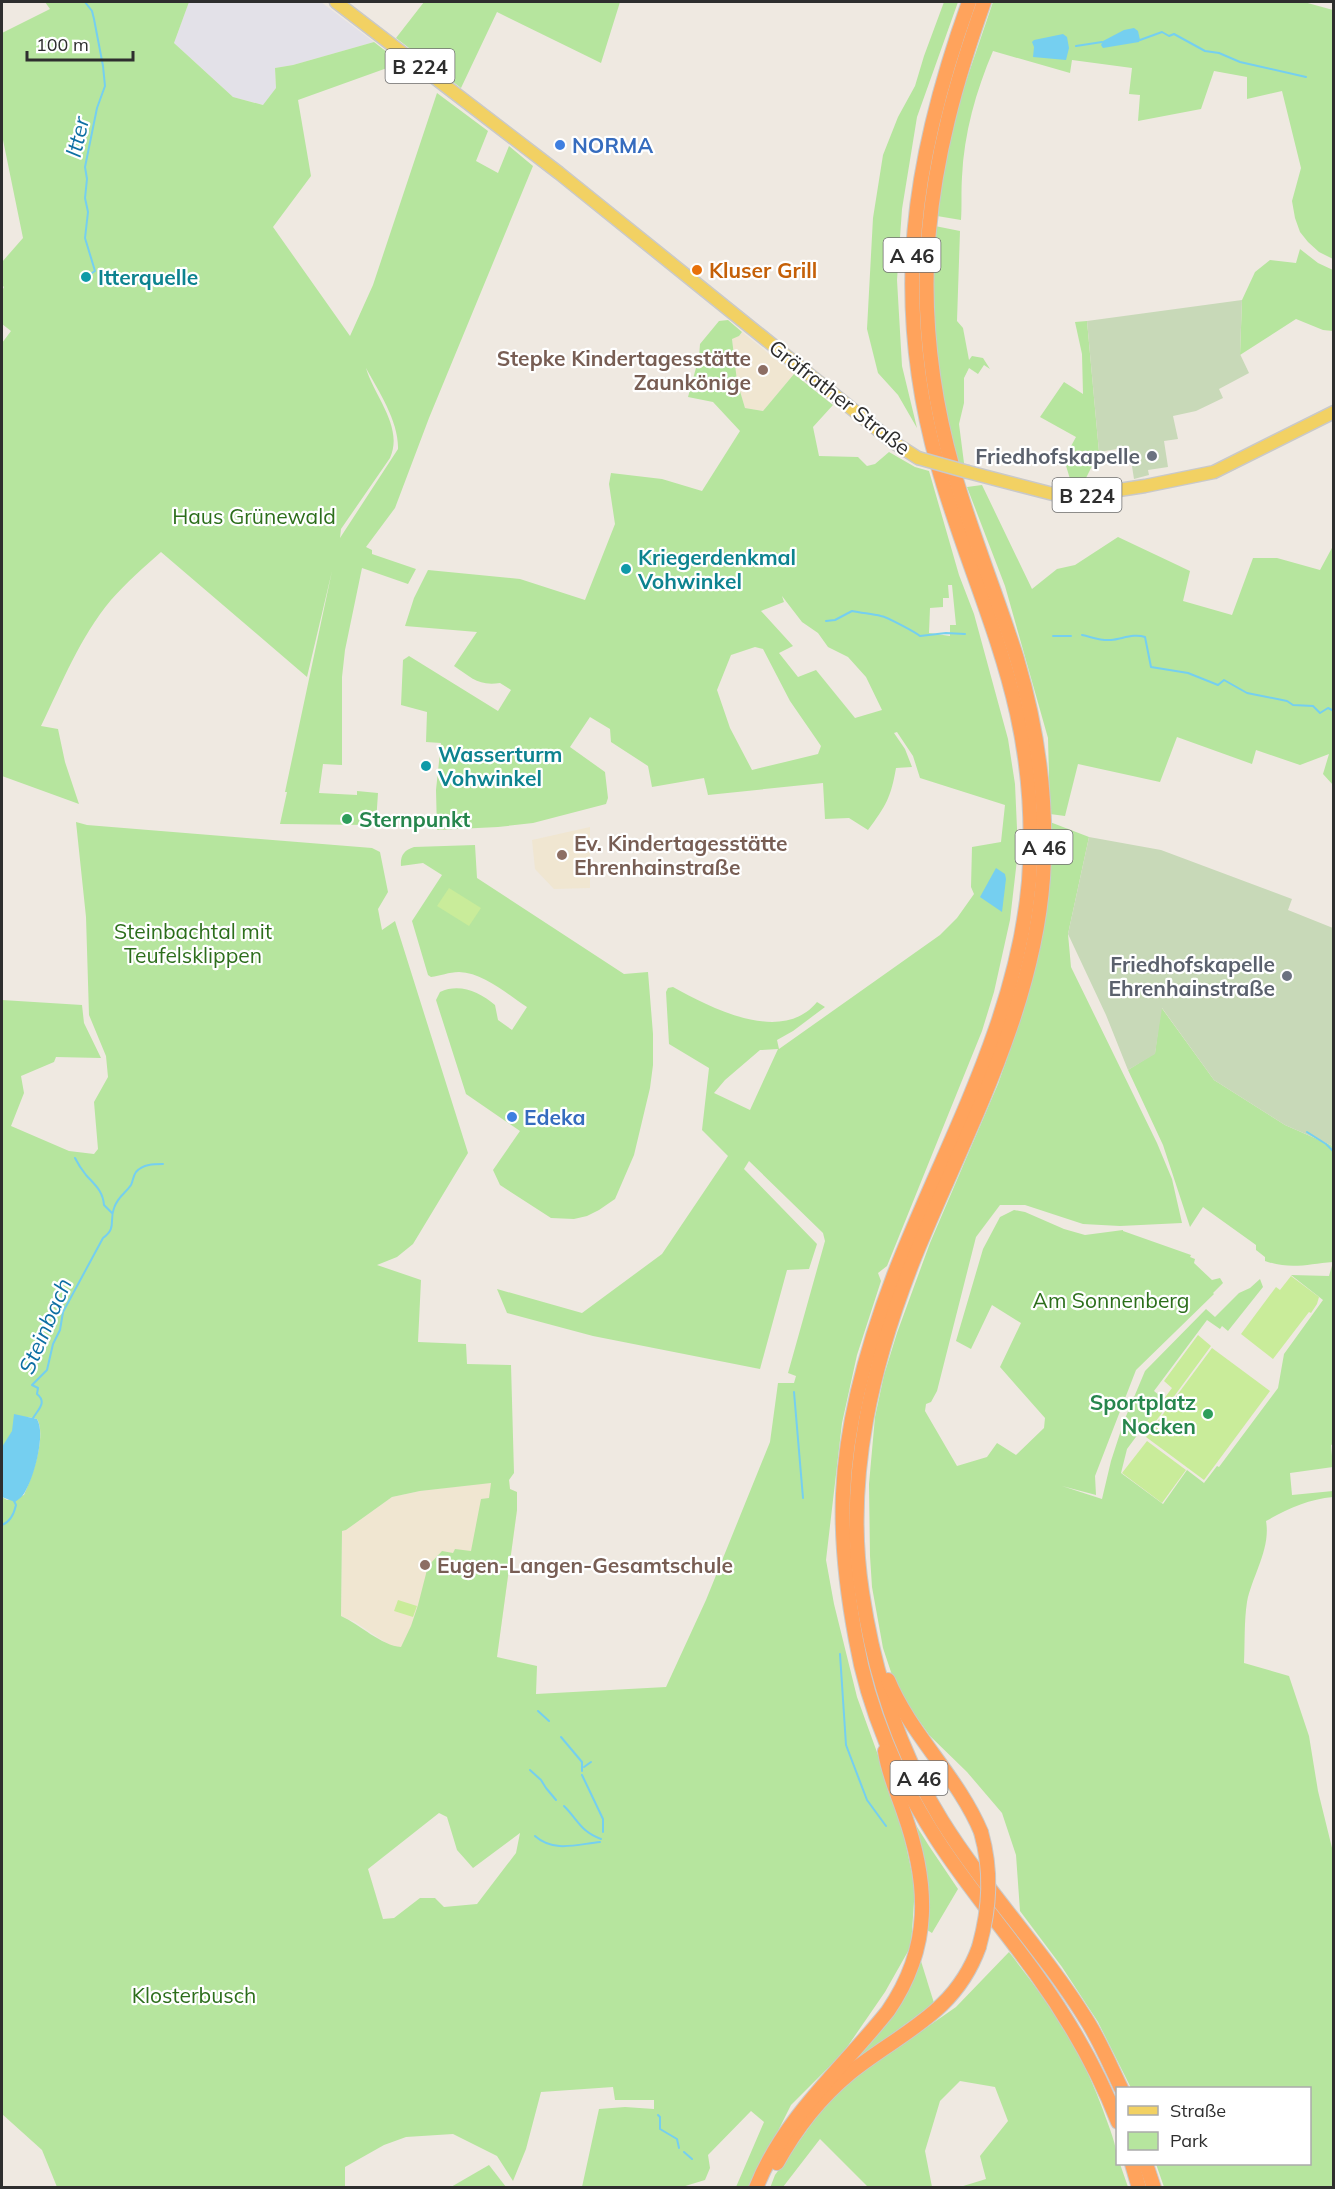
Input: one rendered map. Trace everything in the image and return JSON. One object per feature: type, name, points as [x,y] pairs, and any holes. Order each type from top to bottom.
[{"type":"highway","name":"A 46","points":[[969,2],[940,94],[922,166],[911,260],[914,345],[928,429],[939,472],[992,628],[1017,713],[1025,755],[1029,801],[1031,836],[1029,876],[1020,942],[992,1039],[972,1093],[894,1274],[876,1327],[854,1408],[843,1487],[843,1535],[856,1643],[879,1723],[897,1764],[934,1834],[1069,2023],[1095,2071],[1116,2118]]},
{"type":"highway","name":"A 46","points":[[984,2],[959,78],[936,168],[926,258],[928,343],[933,386],[955,475],[1006,627],[1031,711],[1039,755],[1043,799],[1043,876],[1034,943],[1006,1041],[902,1290],[880,1357],[869,1400],[860,1462],[857,1516],[861,1588],[880,1680],[892,1717],[925,1791],[971,1864],[1085,2017],[1121,2087]]},
{"type":"highway","points":[[765,2187],[782,2154],[822,2093],[922,2022],[946,2002],[966,1976],[980,1947],[988,1913],[987,1858],[981,1832],[965,1803],[900,1704],[872,1648]]},
{"type":"highway","points":[[756,2187],[786,2130],[822,2093],[880,2021],[902,1989],[916,1953],[923,1901],[921,1878],[916,1849],[887,1766],[879,1723]]},
{"type":"highway","points":[[1133,2165],[1139,2187]]},
{"type":"highway","points":[[1147,2165],[1154,2187]]},
{"type":"main road","name":"Gräfrather Straße","points":[[336,2],[569,181],[893,442],[918,458],[1053,494],[1073,497],[1214,472],[1334,412]]},
{"type":"shaded area","points":[[189,2],[321,2],[374,42],[275,68],[276,88],[264,105],[233,97],[174,43]]},
{"type":"shaded area","name":"Stepke Kindertagesstätte Zaunkönige","points":[[742,332],[794,374],[763,411],[745,408],[737,381],[732,338],[739,336]]},
{"type":"shaded area","name":"Ev. Kindertagesstätte Ehrenhainstraße","points":[[590,827],[590,888],[554,889],[535,869],[532,840]]},
{"type":"shaded area","name":"Eugen-Langen-Gesamtschule","points":[[509,1480],[510,1489],[517,1492],[517,1510],[497,1657],[392,1647],[355,1622],[341,1616],[342,1531],[392,1497],[420,1491]]},
{"type":"green space","name":"Haus Grünewald","points":[[45,2],[189,2],[174,43],[233,97],[263,105],[276,88],[275,68],[374,42],[401,63],[298,100],[311,176],[273,227],[350,336],[373,285],[437,93],[488,131],[476,161],[498,173],[509,146],[533,166],[429,418],[395,508],[366,547],[372,550],[372,554],[416,569],[408,584],[362,568],[345,650],[342,677],[342,765],[323,764],[319,793],[357,795],[357,791],[378,793],[376,823],[372,825],[280,824],[332,571],[307,677],[161,552],[123,587],[100,614],[72,661],[41,726],[58,729],[65,762],[79,804],[2,776],[2,343],[11,331],[2,324],[4,287],[2,285],[2,262],[23,238],[2,135],[2,33],[50,9]],"holes":[[[366,368],[392,418],[398,449],[340,538],[341,529],[390,458],[393,446],[391,423]]]},
{"type":"green space","points":[[424,2],[620,2],[601,63],[497,12],[461,88],[396,38]]},
{"type":"green space","points":[[944,2],[958,2],[917,117],[902,209],[897,280],[902,366],[917,428],[898,395],[878,373],[867,329],[873,218],[883,155],[898,117],[915,86]]},
{"type":"green space","points":[[993,2],[1304,2],[1333,10],[1333,259],[1319,252],[1308,242],[1300,232],[1295,218],[1292,201],[1301,168],[1282,91],[1247,99],[1247,77],[1214,71],[1201,109],[1138,121],[1140,95],[1129,94],[1132,68],[1072,60],[1070,73],[993,51],[981,81],[968,128],[963,161],[961,220],[937,216],[959,102]]},
{"type":"green space","points":[[935,226],[960,231],[957,321],[963,328],[969,360],[972,356],[983,358],[990,369],[984,365],[978,374],[969,368],[964,378],[964,403],[959,424],[964,463],[958,463],[940,374],[934,288]]},
{"type":"green space","points":[[1300,249],[1318,263],[1333,270],[1333,331],[1323,330],[1296,319],[1240,355],[1242,300],[1255,272],[1270,260],[1296,263]]},
{"type":"green space","points":[[1242,300],[1240,354],[1249,373],[1219,389],[1223,398],[1196,411],[1173,416],[1178,439],[1164,441],[1168,467],[1148,470],[1149,475],[1134,479],[1129,447],[1099,452],[1087,321]]},
{"type":"green space","points":[[728,320],[742,332],[732,339],[737,381],[745,408],[763,411],[794,374],[833,405],[813,427],[819,456],[858,457],[867,466],[875,464],[889,452],[915,467],[929,471],[959,575],[974,614],[1008,739],[1015,784],[1018,851],[1010,920],[994,992],[982,1031],[887,1266],[878,1273],[881,1281],[857,1355],[842,1423],[826,1560],[834,1604],[857,1697],[899,1813],[915,1887],[911,1946],[885,1992],[843,2053],[791,2105],[750,2187],[736,2187],[764,2122],[751,2111],[708,2155],[710,2168],[705,2180],[682,2187],[582,2187],[599,2109],[625,2107],[654,2109],[654,2100],[615,2100],[613,2087],[541,2092],[526,2149],[513,2181],[497,2156],[453,2134],[406,2137],[384,2145],[345,2167],[345,2187],[57,2187],[42,2150],[2,2114],[2,1497],[7,1500],[24,1495],[34,1468],[39,1446],[40,1426],[37,1419],[28,1417],[2,1481],[2,1000],[82,1005],[84,1023],[101,1058],[56,1057],[54,1062],[21,1076],[24,1093],[11,1126],[69,1151],[94,1154],[98,1149],[94,1102],[108,1077],[106,1056],[89,1015],[86,917],[76,822],[87,825],[372,848],[380,852],[388,892],[378,909],[382,930],[395,921],[468,1153],[413,1244],[397,1257],[377,1265],[421,1280],[418,1342],[466,1344],[467,1364],[511,1365],[514,1473],[509,1480],[510,1489],[517,1492],[517,1510],[497,1657],[537,1666],[536,1694],[666,1687],[706,1600],[770,1442],[778,1383],[794,1383],[796,1376],[788,1373],[825,1241],[823,1233],[749,1161],[744,1169],[817,1244],[809,1269],[787,1270],[760,1369],[593,1336],[507,1313],[497,1289],[582,1313],[662,1254],[728,1156],[702,1130],[709,1068],[669,1044],[666,992],[668,988],[673,987],[726,1012],[766,1022],[785,1021],[802,1015],[817,1002],[825,1007],[777,1040],[779,1049],[940,935],[957,918],[974,894],[971,887],[972,847],[1001,842],[1005,805],[920,778],[913,756],[897,732],[894,733],[905,749],[912,767],[896,768],[887,801],[868,830],[849,818],[825,819],[823,783],[708,795],[704,778],[652,787],[648,766],[611,742],[610,729],[590,717],[570,747],[605,772],[608,798],[606,804],[533,823],[437,830],[436,790],[441,743],[426,742],[427,712],[401,705],[403,660],[409,656],[498,711],[511,690],[500,683],[492,684],[475,680],[454,666],[477,632],[405,626],[414,598],[428,570],[520,579],[585,600],[615,524],[609,484],[611,473],[662,479],[702,491],[740,431],[713,402],[688,397],[699,357],[700,344],[719,321]],"holes":[[[948,585],[952,585],[956,625],[950,625],[950,636],[929,633],[930,608],[943,607],[943,598],[949,598]],[[782,596],[802,622],[818,633],[828,647],[848,657],[866,677],[882,710],[855,718],[816,670],[798,677],[779,653],[793,646],[761,611],[784,602]],[[755,647],[763,649],[790,701],[821,746],[818,754],[752,770],[730,728],[717,690],[731,655]],[[778,1049],[750,1110],[714,1093],[725,1080],[760,1050]],[[491,1483],[489,1498],[481,1499],[471,1551],[455,1549],[453,1553],[442,1551],[428,1566],[418,1605],[401,1647],[378,1639],[341,1616],[342,1531],[392,1497],[420,1491]],[[439,1813],[447,1817],[457,1850],[473,1868],[520,1833],[516,1853],[477,1904],[444,1907],[435,1898],[420,1898],[394,1918],[383,1919],[368,1869]]]},
{"type":"green space","points":[[1087,321],[1099,452],[1082,486],[1073,489],[1064,459],[1076,437],[1040,417],[1064,382],[1083,394],[1082,354],[1075,322]]},
{"type":"green space","points":[[982,485],[1032,589],[1057,569],[1075,565],[1118,537],[1190,571],[1183,601],[1232,615],[1253,558],[1277,558],[1320,570],[1333,546],[1333,785],[1323,774],[1329,754],[1300,765],[1256,750],[1252,764],[1177,737],[1160,782],[1078,764],[1065,816],[1050,814],[1048,738],[1005,586],[967,487]]},
{"type":"green space","name":"Am Sonnenberg","points":[[1050,822],[1089,837],[1068,934],[1071,967],[1157,1143],[1172,1179],[1182,1223],[1120,1226],[1083,1224],[1025,1205],[1000,1205],[976,1237],[937,1391],[931,1402],[926,1404],[925,1411],[957,1466],[987,1457],[997,1443],[1016,1455],[1044,1428],[1045,1418],[1000,1367],[1021,1323],[992,1305],[971,1349],[956,1341],[983,1249],[1000,1217],[1014,1210],[1085,1235],[1123,1230],[1191,1255],[1190,1257],[1195,1259],[1194,1263],[1212,1280],[1220,1278],[1223,1283],[1136,1370],[1095,1476],[1096,1495],[1062,1486],[1102,1499],[1124,1421],[1145,1371],[1206,1309],[1215,1317],[1239,1293],[1250,1288],[1260,1279],[1263,1287],[1228,1331],[1222,1326],[1220,1329],[1207,1320],[1154,1391],[1164,1399],[1127,1449],[1121,1473],[1163,1504],[1187,1470],[1204,1483],[1217,1466],[1219,1467],[1278,1388],[1284,1354],[1323,1300],[1291,1275],[1329,1276],[1333,1262],[1291,1266],[1265,1261],[1265,1257],[1256,1250],[1256,1245],[1203,1207],[1190,1227],[1163,1145],[1128,1070],[1155,1053],[1161,1007],[1214,1080],[1285,1125],[1333,1146],[1334,1444],[1331,1445],[1333,1467],[1290,1473],[1292,1495],[1333,1491],[1333,1497],[1298,1505],[1266,1521],[1264,1552],[1247,1602],[1244,1663],[1289,1676],[1309,1736],[1318,1791],[1333,1852],[1333,2187],[1164,2187],[1156,2165],[1311,2165],[1311,2087],[1130,2087],[1098,2022],[1062,1967],[1020,1911],[1016,1855],[1002,1813],[967,1772],[930,1736],[897,1690],[883,1648],[872,1587],[870,1556],[869,1484],[875,1417],[884,1375],[897,1333],[930,1243],[998,1084],[1023,1013],[1043,934],[1052,852]]},
{"type":"green space","points":[[1089,837],[1161,850],[1292,899],[1288,910],[1333,928],[1333,1146],[1285,1125],[1214,1080],[1162,1008],[1155,1054],[1128,1070],[1106,1015],[1068,934]]},
{"type":"green space","points":[[475,845],[477,878],[624,974],[648,972],[653,1065],[650,1088],[634,1155],[615,1199],[587,1216],[574,1219],[551,1218],[500,1185],[493,1170],[520,1131],[466,1094],[436,1000],[440,992],[447,989],[469,990],[495,1005],[498,1020],[512,1030],[527,1007],[495,985],[468,973],[459,972],[431,977],[428,975],[412,921],[442,875],[423,863],[401,866],[402,856],[414,847]]},
{"type":"green space","points":[[449,888],[481,908],[469,926],[437,906]]},
{"type":"green space","points":[[1291,1276],[1319,1297],[1311,1313],[1309,1312],[1273,1359],[1241,1334],[1276,1287],[1280,1290]]},
{"type":"green space","points":[[1198,1335],[1211,1346],[1145,1436],[1139,1432],[1172,1388],[1164,1381]]},
{"type":"green space","name":"Sportplatz Nocken","points":[[1212,1348],[1270,1391],[1204,1480],[1146,1437]]},
{"type":"green space","points":[[1147,1441],[1186,1470],[1162,1503],[1122,1473]]},
{"type":"green space","points":[[398,1600],[417,1606],[413,1617],[394,1611]]},
{"type":"green space","points":[[909,1814],[958,1889],[932,1933],[924,1928],[929,1887],[922,1851]]},
{"type":"green space","points":[[1009,1952],[1052,2010],[1079,2055],[1103,2110],[1114,2143],[1116,2165],[1120,2165],[1128,2187],[960,2187],[986,2179],[980,2156],[1008,2121],[995,2087],[960,2081],[940,2101],[925,2151],[932,2187],[868,2187],[820,2139],[783,2187],[770,2188],[775,2175],[830,2098],[864,2071],[956,2007]]},
{"type":"green space","points":[[920,1958],[934,2003],[845,2069]]},
{"type":"green space","points":[[489,2165],[506,2187],[451,2187]]},
{"type":"water","points":[[1134,28],[1138,31],[1139,42],[1103,48],[1101,45],[1103,41],[1124,30]]},
{"type":"water","points":[[1063,34],[1067,37],[1069,48],[1066,60],[1033,57],[1032,42],[1034,40]]},
{"type":"water","points":[[996,868],[1005,874],[1006,879],[1002,912],[980,897]]},
{"type":"water","points":[[14,1414],[37,1419],[40,1435],[38,1456],[32,1476],[24,1493],[15,1502],[2,1497],[2,1447],[12,1431]]},
{"type":"waterway","name":"Itter","points":[[85,2],[92,11],[94,19],[105,86],[97,108],[85,167],[87,179],[85,198],[88,212],[85,238],[95,271],[86,277]]},
{"type":"waterway","points":[[1140,40],[1162,32],[1169,36],[1174,34],[1205,51],[1219,53],[1240,62],[1306,77]]},
{"type":"waterway","points":[[1076,46],[1102,42]]},
{"type":"waterway","points":[[826,621],[835,620],[852,611],[884,617],[920,636],[946,633],[965,634]]},
{"type":"waterway","points":[[1082,635],[1107,640],[1132,636],[1145,637],[1151,667],[1188,673],[1218,685],[1224,680],[1247,693],[1287,701],[1293,705],[1313,706],[1320,713],[1328,708],[1334,711]]},
{"type":"waterway","points":[[1053,636],[1071,636]]},
{"type":"waterway","points":[[1307,1132],[1334,1152]]},
{"type":"waterway","points":[[75,1158],[100,1192],[104,1205],[112,1213]]},
{"type":"waterway","name":"Steinbach","points":[[32,1420],[42,1404],[37,1394],[38,1388],[32,1385],[47,1370],[53,1344],[60,1330],[63,1312],[103,1238],[110,1231],[116,1204],[131,1185],[139,1169],[149,1165],[163,1164]]},
{"type":"waterway","points":[[794,1392],[803,1498]]},
{"type":"waterway","name":"Steinbach","points":[[2,1525],[13,1514],[16,1505],[14,1501]]},
{"type":"waterway","points":[[840,1654],[846,1745],[867,1800],[886,1826]]},
{"type":"waterway","points":[[538,1711],[549,1721]]},
{"type":"waterway","points":[[561,1737],[582,1762],[582,1771]]},
{"type":"waterway","points":[[584,1767],[591,1762]]},
{"type":"waterway","points":[[530,1770],[556,1800]]},
{"type":"waterway","points":[[582,1775],[603,1819],[603,1832]]},
{"type":"waterway","points":[[564,1806],[584,1829],[601,1839]]},
{"type":"waterway","points":[[535,1836],[558,1846],[600,1842]]},
{"type":"waterway","points":[[658,2115],[660,2129],[677,2139],[679,2148]]},
{"type":"waterway","points":[[684,2152],[692,2159]]},
{"type":"place","name":"NORMA","points":[[560,145]]},
{"type":"place","name":"Kluser Grill","points":[[697,270]]},
{"type":"place","name":"Itterquelle","points":[[86,277]]},
{"type":"place","name":"Stepke Kindertagesstätte Zaunkönige","points":[[763,370]]},
{"type":"place","name":"Friedhofskapelle","points":[[1152,456]]},
{"type":"place","name":"Kriegerdenkmal Vohwinkel","points":[[626,569]]},
{"type":"place","name":"Wasserturm Vohwinkel","points":[[426,766]]},
{"type":"place","name":"Sternpunkt","points":[[347,819]]},
{"type":"place","name":"Ev. Kindertagesstätte Ehrenhainstraße","points":[[562,855]]},
{"type":"place","name":"Friedhofskapelle Ehrenhainstraße","points":[[1287,976]]},
{"type":"place","name":"Edeka","points":[[512,1117]]},
{"type":"place","name":"Sportplatz Nocken","points":[[1208,1414]]},
{"type":"place","name":"Eugen-Langen-Gesamtschule","points":[[425,1565]]},
{"type":"park label","name":"Steinbachtal mit Teufelsklippen","points":[[193,943]]},
{"type":"park label","name":"Klosterbusch","points":[[194,1995]]}]
